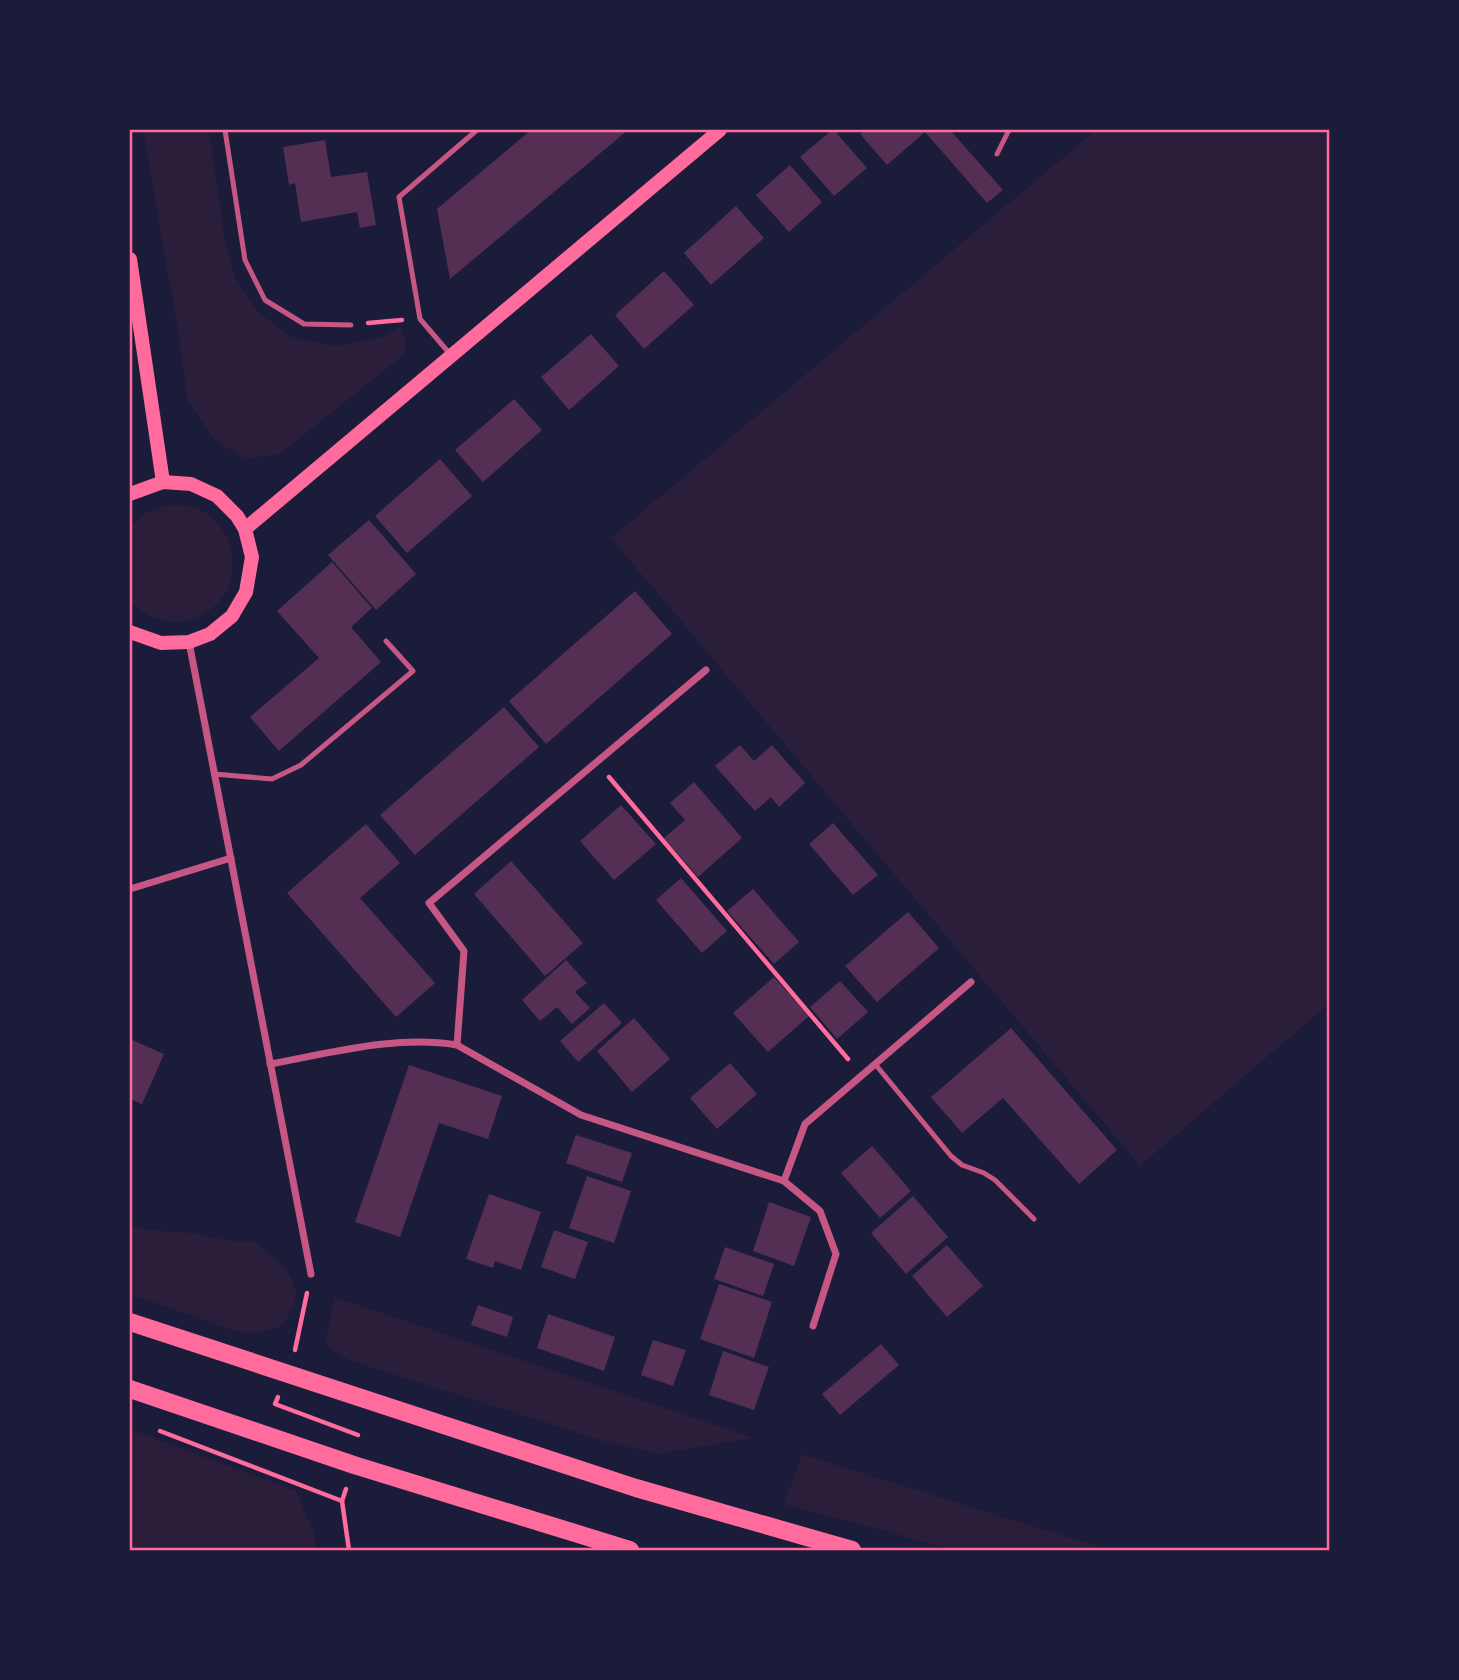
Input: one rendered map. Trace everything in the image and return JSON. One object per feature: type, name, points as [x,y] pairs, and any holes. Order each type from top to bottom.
[{"type":"main road","points":[[245,529],[720,130]]},
{"type":"main road","points":[[130,259],[163,482]]},
{"type":"main road","points":[[130,494],[163,482],[191,484],[217,496],[237,516],[245,529],[252,557],[246,592],[232,616],[210,634],[189,642],[161,643],[130,632]]},
{"type":"main road","points":[[130,1322],[636,1488],[852,1550]]},
{"type":"main road","points":[[130,1389],[354,1465],[630,1550]]},
{"type":"street","points":[[189,642],[311,1274]]},
{"type":"street","points":[[457,1045],[464,951],[429,903],[706,670]]},
{"type":"street","points":[[130,889],[231,858]]},
{"type":"street","points":[[784,1181],[805,1124],[971,982]]},
{"type":"street","points":[[271,1064],[388,1044],[432,1041],[457,1045],[582,1115],[784,1181],[820,1211],[836,1254],[813,1326]]},
{"type":"lane","points":[[225,130],[245,260],[265,300],[304,324],[351,325]]},
{"type":"lane","points":[[451,355],[420,319],[399,197],[477,130]]},
{"type":"lane","points":[[997,154],[1009,130]]},
{"type":"lane","points":[[214,774],[272,779],[301,765],[413,671],[386,641]]},
{"type":"lane","points":[[875,1065],[951,1156],[962,1165],[984,1172],[995,1180],[1034,1219]]},
{"type":"path","points":[[351,325],[420,319]]},
{"type":"path","points":[[597,762],[862,1075]]},
{"type":"path","points":[[293,1359],[311,1274]]},
{"type":"path","points":[[155,1429],[342,1501],[349,1550]]},
{"type":"shaded area","points":[[143,130],[209,130],[225,239],[235,277],[258,312],[291,337],[335,346],[379,338],[401,326],[406,343],[404,355],[280,454],[245,459],[215,440],[187,398]]},
{"type":"shaded area","points":[[1096,130],[1330,130],[1329,1004],[1140,1166],[611,538]]},
{"type":"shaded area","points":[[168,505],[190,506],[207,514],[220,527],[229,542],[232,560],[231,577],[225,593],[214,607],[197,617],[179,622],[151,617],[139,610],[130,600],[130,527],[147,513]]},
{"type":"shaded area","points":[[130,1226],[195,1233],[229,1241],[254,1241],[289,1274],[296,1290],[295,1305],[282,1326],[254,1333],[234,1331],[130,1294]]},
{"type":"shaded area","points":[[334,1297],[754,1438],[657,1454],[607,1442],[351,1361],[329,1349],[326,1339]]},
{"type":"shaded area","points":[[130,1429],[296,1491],[315,1534],[315,1550],[130,1550]]},
{"type":"shaded area","points":[[802,1454],[1109,1550],[954,1550],[784,1504]]},
{"type":"building","points":[[531,130],[628,130],[450,279],[437,209]]},
{"type":"building","points":[[832,130],[867,168],[834,196],[800,157]]},
{"type":"building","points":[[866,130],[950,130],[1003,190],[987,203],[925,132],[887,165],[860,134]]},
{"type":"building","points":[[325,140],[331,177],[367,172],[376,225],[360,228],[357,212],[301,222],[295,183],[289,185],[283,147]]},
{"type":"building","points":[[790,165],[822,202],[789,232],[756,195]]},
{"type":"building","points":[[736,206],[764,238],[711,285],[684,253]]},
{"type":"building","points":[[664,271],[694,305],[644,349],[615,315]]},
{"type":"building","points":[[591,334],[619,366],[569,410],[541,377]]},
{"type":"building","points":[[514,399],[542,430],[483,482],[455,450]]},
{"type":"building","points":[[440,459],[472,496],[407,553],[375,516]]},
{"type":"building","points":[[369,520],[416,574],[376,610],[328,555]]},
{"type":"building","points":[[332,562],[372,608],[351,627],[381,662],[279,751],[250,717],[319,658],[277,611]]},
{"type":"building","points":[[635,591],[672,634],[546,744],[509,701]]},
{"type":"building","points":[[504,707],[539,747],[415,855],[380,815]]},
{"type":"building","points":[[740,745],[754,761],[772,745],[805,783],[779,807],[771,797],[755,811],[715,766]]},
{"type":"building","points":[[694,782],[742,838],[698,877],[664,838],[685,820],[670,803]]},
{"type":"building","points":[[621,805],[656,844],[614,880],[580,841]]},
{"type":"building","points":[[833,823],[878,875],[853,895],[809,844]]},
{"type":"building","points":[[366,824],[400,863],[360,898],[435,983],[396,1017],[287,893]]},
{"type":"building","points":[[511,861],[583,943],[545,976],[474,894]]},
{"type":"building","points":[[681,878],[727,931],[702,953],[656,900]]},
{"type":"building","points":[[753,889],[799,942],[774,964],[727,911]]},
{"type":"building","points":[[908,912],[939,948],[877,1002],[845,966]]},
{"type":"building","points":[[566,960],[587,983],[575,992],[590,1008],[572,1024],[557,1007],[540,1021],[522,1000]]},
{"type":"building","points":[[774,977],[809,1016],[768,1052],[733,1013]]},
{"type":"building","points":[[840,981],[868,1012],[837,1039],[810,1007]]},
{"type":"building","points":[[604,1003],[622,1023],[578,1062],[560,1041]]},
{"type":"building","points":[[634,1018],[670,1059],[632,1092],[597,1051]]},
{"type":"building","points":[[1011,1028],[1117,1150],[1079,1184],[1003,1098],[962,1133],[931,1097]]},
{"type":"building","points":[[130,1039],[164,1054],[142,1104],[130,1099]]},
{"type":"building","points":[[730,1063],[757,1094],[717,1129],[690,1098]]},
{"type":"building","points":[[409,1065],[502,1096],[488,1139],[439,1123],[400,1237],[355,1222]]},
{"type":"building","points":[[576,1135],[632,1153],[622,1182],[566,1163]]},
{"type":"building","points":[[872,1146],[911,1191],[880,1218],[841,1173]]},
{"type":"building","points":[[587,1176],[631,1191],[614,1243],[569,1228]]},
{"type":"building","points":[[489,1194],[541,1212],[521,1270],[495,1261],[493,1268],[466,1259]]},
{"type":"building","points":[[913,1196],[948,1237],[906,1274],[871,1233]]},
{"type":"building","points":[[769,1202],[811,1217],[794,1266],[753,1251]]},
{"type":"building","points":[[554,1230],[588,1242],[575,1279],[541,1267]]},
{"type":"building","points":[[947,1245],[983,1286],[947,1317],[912,1276]]},
{"type":"building","points":[[725,1247],[774,1264],[763,1296],[714,1279]]},
{"type":"building","points":[[719,1284],[772,1302],[754,1358],[700,1339]]},
{"type":"building","points":[[478,1305],[513,1317],[507,1337],[471,1325]]},
{"type":"building","points":[[548,1314],[615,1337],[604,1371],[537,1348]]},
{"type":"building","points":[[653,1340],[686,1350],[673,1386],[641,1375]]},
{"type":"building","points":[[881,1344],[899,1365],[840,1415],[822,1394]]},
{"type":"building","points":[[723,1351],[769,1367],[754,1410],[709,1395]]}]
